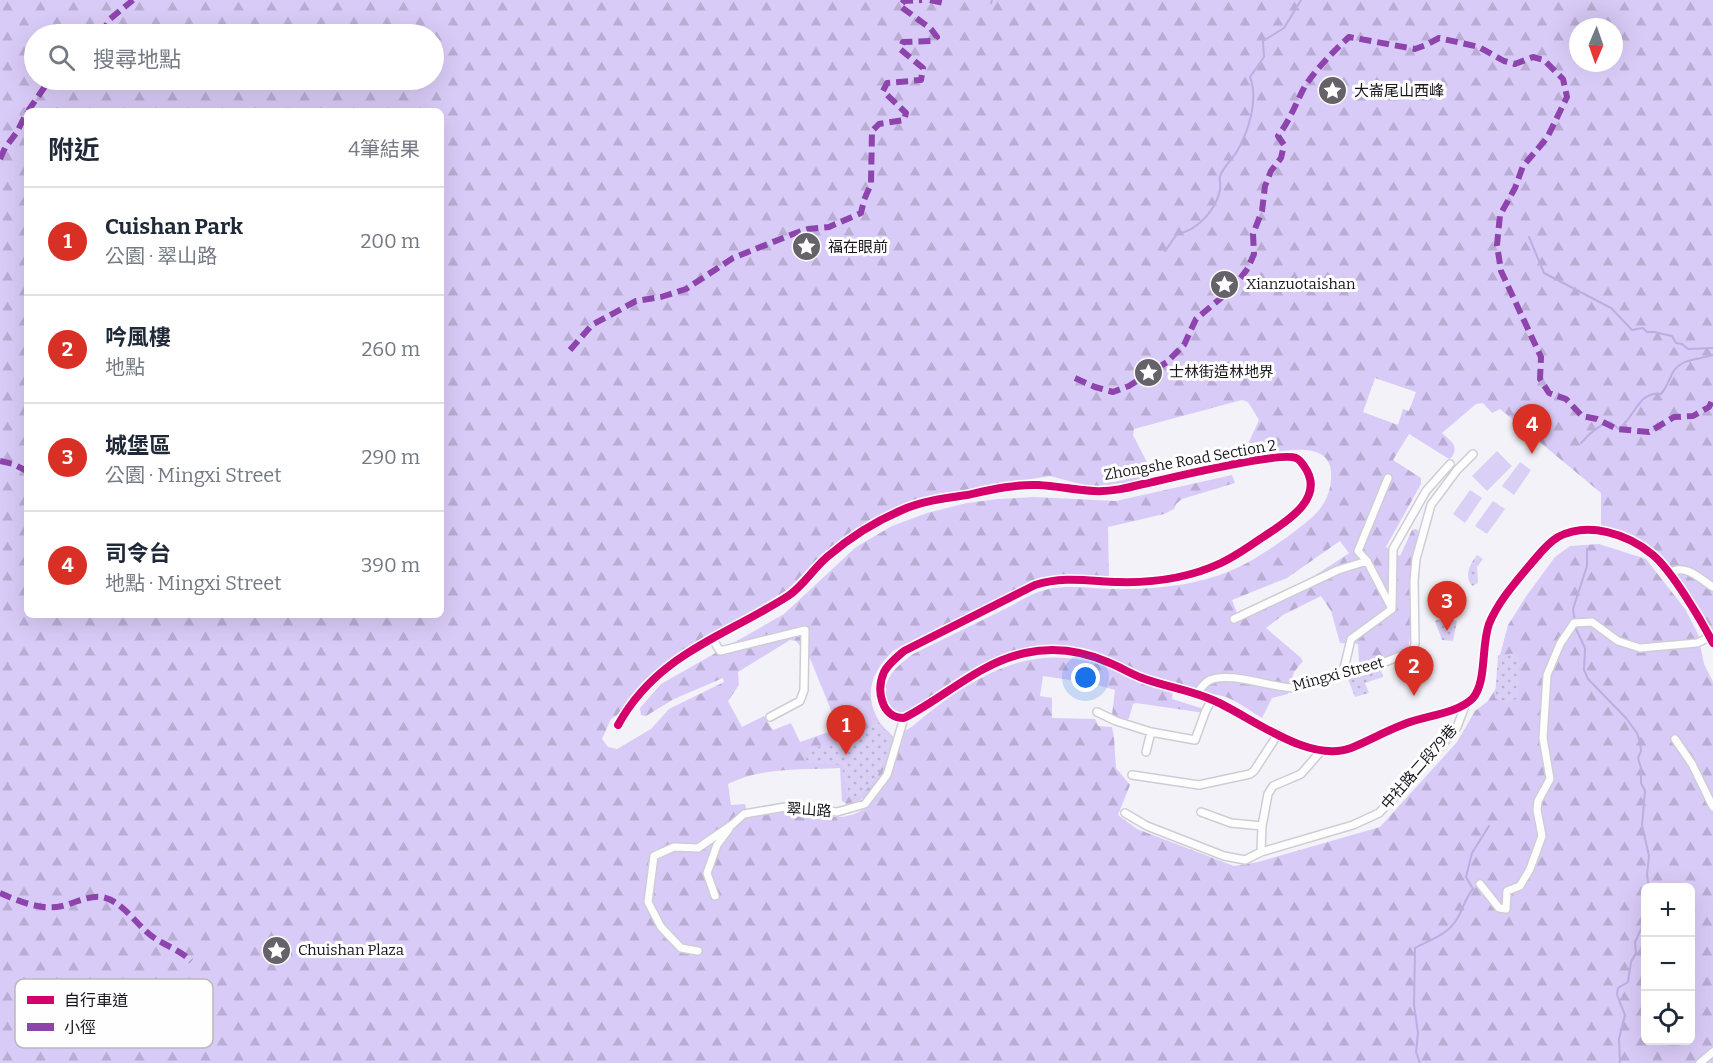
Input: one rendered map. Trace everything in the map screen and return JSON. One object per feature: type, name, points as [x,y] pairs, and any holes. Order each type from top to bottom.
[{"type":"street","name":"Mingxi Street","points":[[1197,693],[1205,683],[1213,678],[1245,680],[1288,688],[1385,662],[1413,651],[1416,559],[1431,505],[1457,470],[1473,454]]},
{"type":"street","name":"Zhongshe Road Section 2","points":[[618,725],[628,707],[653,678],[712,638],[790,595],[827,557],[891,515],[913,506],[994,489],[1035,484],[1093,491],[1117,490],[1260,460],[1285,457],[1295,458],[1306,468],[1310,490],[1308,498],[1300,509],[1290,519],[1220,563],[1193,574],[1150,581],[1049,580],[904,651],[887,667],[881,683],[881,693],[882,702],[890,714],[896,718],[904,717]]},
{"type":"street","points":[[1392,609],[1393,549],[1426,491],[1450,464]]},
{"type":"street","points":[[1388,478],[1358,551],[1367,561],[1392,609]]},
{"type":"street","points":[[904,717],[966,678],[999,662],[1024,653],[1052,650],[1072,651],[1143,678],[1197,693],[1278,734],[1321,751],[1348,749],[1404,724],[1465,706],[1474,697],[1480,685],[1488,626],[1497,608],[1511,587],[1546,546],[1557,538],[1571,532],[1590,529],[1606,532],[1642,547],[1655,556],[1669,573],[1711,640],[1640,648],[1618,641],[1592,622],[1574,623],[1560,644],[1547,675],[1543,738],[1550,779],[1538,801],[1537,810],[1542,836],[1530,869],[1520,886],[1508,891],[1506,909],[1499,908],[1480,884]]},
{"type":"street","points":[[1234,619],[1338,570],[1367,561]]},
{"type":"street","points":[[1669,573],[1674,569],[1687,570],[1713,587]]},
{"type":"street","points":[[1343,674],[1351,639],[1392,609]]},
{"type":"street","points":[[712,638],[720,651],[805,630],[804,690],[800,701],[770,717]]},
{"type":"street","points":[[1097,712],[1116,721],[1151,732],[1195,740],[1212,700]]},
{"type":"street","name":"中社路二段79巷","points":[[1125,813],[1147,826],[1224,856],[1245,860],[1261,852],[1353,825],[1379,813],[1436,753],[1457,726],[1465,706]]},
{"type":"street","name":"翠山路","points":[[698,951],[681,948],[662,927],[648,902],[654,856],[674,847],[698,848],[744,814],[791,806],[837,812],[865,804],[886,775],[904,717]]},
{"type":"street","points":[[1146,752],[1151,732]]},
{"type":"street","points":[[1132,775],[1199,784],[1250,774],[1274,744],[1278,734]]},
{"type":"street","points":[[1675,740],[1692,764],[1713,807]]},
{"type":"street","points":[[1261,852],[1262,826],[1268,794],[1273,786],[1301,774],[1321,751]]},
{"type":"street","points":[[1202,812],[1231,823],[1262,826]]},
{"type":"street","points":[[715,896],[707,873],[717,845],[733,824]]},
{"type":"street","points":[[1700,1063],[1713,1052]]},
{"type":"green space","points":[[0,0],[1713,0],[1713,635],[1666,567],[1618,533],[1601,528],[1601,493],[1500,409],[1492,413],[1483,403],[1476,404],[1442,433],[1451,441],[1455,449],[1449,459],[1409,434],[1393,460],[1421,478],[1421,484],[1386,547],[1400,556],[1412,530],[1419,531],[1412,568],[1412,624],[1408,651],[1369,663],[1359,663],[1358,644],[1340,643],[1331,611],[1321,596],[1283,615],[1266,628],[1303,661],[1294,672],[1288,694],[1272,698],[1262,718],[1226,697],[1141,675],[1102,655],[1072,649],[1044,648],[1020,652],[997,660],[952,684],[905,714],[894,711],[888,701],[886,689],[889,678],[900,664],[913,654],[1031,595],[1056,588],[1142,589],[1209,578],[1249,562],[1283,540],[1313,516],[1322,506],[1330,487],[1331,472],[1328,461],[1321,454],[1299,450],[1252,457],[1249,442],[1259,420],[1248,402],[1242,400],[1134,429],[1133,435],[1153,474],[1132,482],[1091,487],[1050,476],[976,488],[902,505],[870,522],[824,553],[786,591],[680,653],[642,685],[619,714],[611,719],[602,739],[608,747],[617,749],[651,729],[669,709],[724,682],[723,678],[674,699],[646,716],[641,715],[640,708],[661,684],[784,614],[856,547],[892,526],[927,513],[967,503],[1034,497],[1116,501],[1232,475],[1235,483],[1182,499],[1174,509],[1164,514],[1108,527],[1109,577],[1068,575],[1041,578],[893,651],[875,675],[871,701],[882,726],[895,739],[880,780],[866,796],[847,804],[842,801],[840,768],[797,769],[754,775],[728,784],[731,805],[745,804],[748,817],[779,811],[834,817],[854,814],[871,803],[881,790],[892,767],[903,733],[940,704],[987,675],[1014,664],[1040,658],[1064,658],[1089,661],[1114,668],[1173,689],[1172,699],[1204,709],[1203,712],[1198,712],[1136,703],[1133,704],[1126,721],[1112,715],[1115,690],[1090,683],[1043,676],[1040,696],[1052,698],[1052,718],[1095,719],[1098,726],[1112,727],[1116,768],[1130,785],[1118,815],[1137,829],[1234,866],[1258,862],[1380,827],[1457,742],[1475,711],[1488,701],[1498,685],[1499,659],[1508,625],[1555,557],[1570,546],[1599,544],[1646,559],[1685,609],[1698,634],[1704,664],[1713,682],[1713,1063],[0,1063]],"holes":[[[1375,378],[1416,392],[1409,411],[1403,409],[1398,425],[1363,412]],[[1340,541],[1349,553],[1295,587],[1266,602],[1237,613],[1232,600],[1287,578]],[[790,640],[796,641],[809,656],[833,715],[834,730],[800,742],[791,723],[773,730],[764,716],[742,727],[728,701],[739,685],[738,672]]]},
{"type":"shaded area","points":[[1497,451],[1512,466],[1487,491],[1472,476]]},
{"type":"shaded area","points":[[1520,462],[1531,470],[1514,495],[1502,486]]},
{"type":"shaded area","points":[[1470,490],[1482,498],[1465,523],[1453,514]]},
{"type":"shaded area","points":[[1493,501],[1505,509],[1487,534],[1475,526]]},
{"type":"shaded area","points":[[1477,555],[1483,559],[1477,567],[1478,583],[1472,586],[1468,574]]},
{"type":"shaded area","points":[[1444,617],[1457,621],[1453,641],[1442,640],[1435,621]]},
{"type":"shaded area","points":[[1518,653],[1520,668],[1517,699],[1505,702],[1495,698],[1498,655]]},
{"type":"shaded area","points":[[1381,670],[1383,677],[1365,683],[1369,693],[1355,697],[1348,679]]},
{"type":"shaded area","points":[[877,721],[892,738],[884,763],[876,777],[858,797],[846,793],[842,765],[806,763],[807,748],[847,744]]},
{"type":"waterway","points":[[1165,251],[1177,234],[1192,229],[1198,224],[1210,212],[1218,198],[1220,176],[1245,136],[1251,116],[1253,96],[1250,77],[1264,57],[1263,41],[1284,28],[1301,0]]},
{"type":"waterway","points":[[1529,237],[1544,273],[1611,308],[1632,330],[1643,328],[1647,332],[1672,336],[1676,343],[1688,349],[1713,348]]},
{"type":"waterway","points":[[1581,443],[1594,430],[1606,423],[1610,422],[1619,429],[1642,401],[1653,394],[1661,394],[1673,372],[1681,364],[1713,355]]},
{"type":"waterway","points":[[1587,549],[1587,566],[1573,609],[1576,629],[1585,648],[1584,670],[1588,679],[1626,718],[1637,733],[1640,742],[1641,751],[1638,758],[1641,783],[1645,791],[1642,825],[1649,856],[1648,883]]},
{"type":"waterway","points":[[1420,1063],[1416,1052],[1418,1033],[1414,1005],[1415,948],[1442,934],[1458,918],[1473,889],[1466,877],[1472,853],[1489,826]]},
{"type":"waterway","points":[[1620,1063],[1619,1039],[1625,1015],[1617,995],[1618,988],[1628,982],[1631,962],[1636,953],[1635,942],[1641,929]]},
{"type":"marked path","points":[[107,24],[133,0]]},
{"type":"marked path","points":[[570,350],[592,325],[636,301],[661,297],[686,289],[733,258],[793,234],[808,229],[829,227],[861,213],[871,184],[872,131],[879,124],[904,120],[906,113],[883,91],[887,83],[921,80],[923,68],[900,49],[903,42],[932,41],[937,37],[931,29],[900,6],[904,1],[922,0]]},
{"type":"marked path","points":[[930,0],[944,3],[946,0]]},
{"type":"marked path","points":[[1075,378],[1113,392],[1129,386],[1167,362],[1184,345],[1196,319],[1234,287],[1248,268],[1254,254],[1253,234],[1262,211],[1265,186],[1271,171],[1281,158],[1284,145],[1278,136],[1310,79],[1349,37],[1415,49],[1439,38],[1479,47],[1504,61],[1515,64],[1533,57],[1544,60],[1563,79],[1567,97],[1547,138],[1523,166],[1515,188],[1500,215],[1497,245],[1501,271],[1541,357],[1540,379],[1549,393],[1566,399],[1582,416],[1597,419],[1617,429],[1649,432],[1674,417],[1693,416],[1709,407],[1713,399]]},
{"type":"marked path","points":[[30,108],[42,90]]},
{"type":"marked path","points":[[0,159],[24,118]]},
{"type":"marked path","points":[[0,461],[24,470]]},
{"type":"marked path","points":[[0,893],[22,902],[46,907],[62,906],[92,897],[110,899],[153,937],[191,961]]},
{"type":"cycle path","points":[[618,725],[634,701],[672,664],[716,636],[788,596],[844,544],[892,514],[934,500],[1020,485],[1094,491],[1113,490],[1268,458],[1286,457],[1300,461],[1310,478],[1311,488],[1301,508],[1243,551],[1209,568],[1171,578],[1131,582],[1066,580],[1035,585],[904,651],[893,660],[882,679],[881,694],[885,708],[896,717],[904,718],[992,664],[1036,651],[1068,651],[1100,659],[1142,678],[1206,697],[1299,744],[1317,750],[1335,751],[1351,748],[1410,722],[1458,708],[1473,698],[1482,673],[1489,624],[1502,601],[1542,550],[1558,537],[1582,530],[1595,530],[1620,536],[1653,555],[1677,584],[1713,643]]},
{"type":"place","name":"大崙尾山西峰","points":[[1333,91]]},
{"type":"place","name":"福在眼前","points":[[807,247]]},
{"type":"place","name":"Xianzuotaishan","points":[[1225,284]]},
{"type":"place","name":"士林街造林地界","points":[[1148,372]]},
{"type":"place","name":"司令台","points":[[1532,454]]},
{"type":"place","name":"城堡區","points":[[1447,631]]},
{"type":"place","name":"吟風樓","points":[[1414,696]]},
{"type":"place","name":"Cuishan Park","points":[[846,755]]},
{"type":"place","name":"Chuishan Plaza","points":[[277,950]]}]
